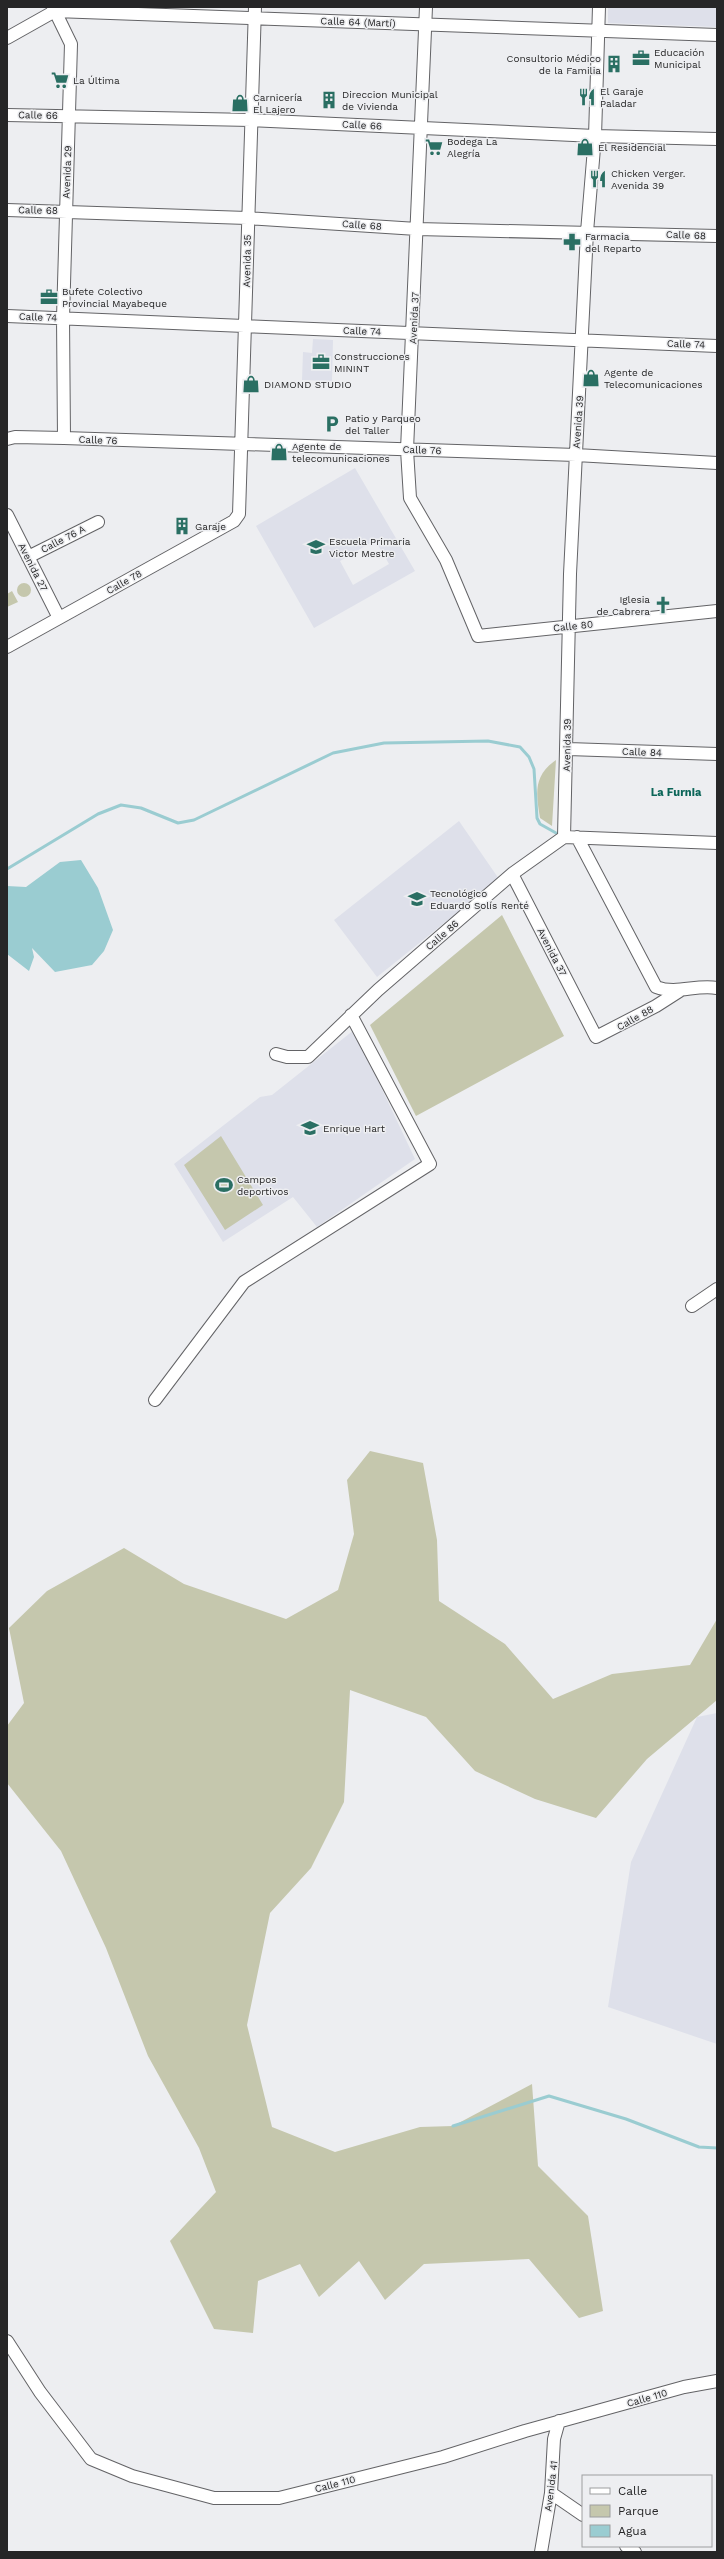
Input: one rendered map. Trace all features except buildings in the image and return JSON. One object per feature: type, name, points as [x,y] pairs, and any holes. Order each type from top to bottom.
[{"type":"street","name":"Avenida 37","points":[[426,7],[407,450],[410,498],[446,560],[478,636]]},
{"type":"street","name":"Avenida 39","points":[[564,836],[568,749],[569,627],[576,455],[583,340],[587,232],[595,136],[600,7]]},
{"type":"street","name":"Calle 64 (Martí)","points":[[54,9],[255,12],[426,24],[717,35]]},
{"type":"street","points":[[7,38],[54,9]]},
{"type":"street","name":"Avenida 29","points":[[54,9],[71,41],[63,318],[64,438]]},
{"type":"street","name":"Avenida 35","points":[[239,514],[243,445],[247,218],[255,12]]},
{"type":"street","name":"Calle 66","points":[[7,115],[251,120],[595,136],[717,139]]},
{"type":"street","name":"Calle 68","points":[[7,210],[247,218],[417,229],[717,236]]},
{"type":"street","name":"Calle 74","points":[[7,316],[717,346]]},
{"type":"street","name":"Calle 76","points":[[7,439],[15,437],[64,438],[576,455],[717,463]]},
{"type":"street","name":"Calle 78","points":[[7,647],[234,521],[239,514]]},
{"type":"street","name":"Avenida 27","points":[[7,515],[59,618]]},
{"type":"street","name":"Calle 76 A","points":[[28,557],[98,522]]},
{"type":"street","name":"Calle 80","points":[[478,636],[717,611]]},
{"type":"street","name":"Calle 84","points":[[568,749],[717,754]]},
{"type":"street","points":[[564,836],[717,843]]},
{"type":"street","name":"Calle 86","points":[[276,1054],[287,1057],[308,1057],[350,1015],[512,874],[564,836]]},
{"type":"street","name":"Calle 88","points":[[577,837],[656,987],[666,990],[681,990],[703,986],[717,988]]},
{"type":"street","name":"Avenida 37","points":[[512,874],[591,1030]]},
{"type":"street","name":"Calle 88","points":[[591,1030],[596,1037],[601,1036],[681,990]]},
{"type":"street","points":[[155,1400],[244,1282],[430,1164],[350,1015]]},
{"type":"street","points":[[692,1306],[717,1289]]},
{"type":"street","name":"Calle 110","points":[[7,2341],[40,2392],[91,2459],[132,2476],[214,2498],[279,2498],[443,2456],[559,2421],[684,2387],[717,2381]]},
{"type":"street","name":"Avenida 41","points":[[541,2552],[551,2493],[554,2439],[559,2421]]},
{"type":"street","points":[[551,2493],[582,2514]]},
{"type":"shaded area","points":[[608,7],[717,7],[717,27],[608,23]]},
{"type":"shaded area","points":[[313,339],[333,340],[332,381],[302,380],[303,352],[312,353]]},
{"type":"shaded area","name":"Escuela Primaria Victor Mestre","points":[[355,468],[415,571],[314,628],[256,526]],"holes":[[[375,540],[389,564],[353,585],[340,561]]]},
{"type":"shaded area","name":"Tecnológico Eduardo Solís Renté","points":[[459,821],[499,879],[377,977],[334,920]]},
{"type":"shaded area","name":"Enrique Hart","points":[[354,1030],[415,1159],[317,1227],[293,1197],[223,1242],[174,1164],[260,1097],[272,1095]]},
{"type":"shaded area","points":[[717,1713],[717,2044],[608,2007],[631,1862],[697,1717]]},
{"type":"green space","points":[[24,583],[29,585],[31,590],[29,595],[24,597],[19,595],[17,590],[19,585]]},
{"type":"green space","points":[[12,591],[18,602],[7,607],[7,594]]},
{"type":"green space","points":[[556,760],[552,826],[540,818],[537,793],[543,772]]},
{"type":"green space","points":[[502,915],[564,1036],[416,1116],[370,1025]]},
{"type":"green space","name":"Campos deportivos","points":[[221,1136],[263,1205],[225,1230],[184,1165]]},
{"type":"green space","points":[[370,1451],[423,1463],[437,1540],[439,1601],[505,1644],[553,1699],[612,1674],[690,1665],[717,1619],[717,1700],[647,1759],[596,1818],[535,1799],[475,1771],[426,1717],[350,1690],[344,1802],[311,1868],[270,1913],[247,2025],[272,2127],[335,2152],[420,2127],[453,2126],[532,2084],[538,2166],[588,2216],[603,2311],[579,2318],[529,2259],[424,2264],[385,2300],[359,2261],[319,2297],[300,2264],[258,2281],[253,2333],[214,2329],[170,2241],[216,2192],[199,2148],[148,2056],[106,1948],[61,1851],[7,1783],[7,1726],[24,1703],[9,1628],[47,1591],[124,1548],[184,1584],[286,1619],[338,1590],[354,1534],[347,1480]]},
{"type":"water","points":[[81,860],[98,888],[113,930],[104,951],[92,965],[55,972],[32,948],[34,957],[29,971],[7,954],[7,886],[26,887],[60,862]]},
{"type":"waterway","points":[[7,869],[98,814],[121,805],[141,808],[178,823],[194,820],[333,753],[384,743],[488,741],[520,747],[529,757],[534,769],[537,818],[540,824],[556,833]]},
{"type":"waterway","points":[[453,2126],[549,2096],[626,2119],[699,2147],[717,2148]]},
{"type":"place","name":"Educación Municipal","points":[[641,58]]},
{"type":"place","name":"Consultorio Médico de la Familia","points":[[614,64]]},
{"type":"place","name":"La Última","points":[[60,80]]},
{"type":"place","name":"El Garaje Paladar","points":[[587,97]]},
{"type":"place","name":"Direccion Municipal de Vivienda","points":[[329,100]]},
{"type":"place","name":"Carnicería El Lajero","points":[[240,103]]},
{"type":"place","name":"Bodega La Alegría","points":[[434,147]]},
{"type":"place","name":"El Residencial","points":[[585,147]]},
{"type":"place","name":"Chicken Verger. Avenida 39","points":[[598,179]]},
{"type":"place","name":"Farmacia del Reparto","points":[[572,242]]},
{"type":"place","name":"Bufete Colectivo Provincial Mayabeque","points":[[49,297]]},
{"type":"place","name":"Construcciones MININT","points":[[321,362]]},
{"type":"place","name":"Agente de Telecomunicaciones","points":[[591,378]]},
{"type":"place","name":"DIAMOND STUDIO","points":[[251,384]]},
{"type":"place","name":"Patio y Parqueo del Taller","points":[[332,424]]},
{"type":"place","name":"Agente de telecomunicaciones","points":[[279,452]]},
{"type":"place","name":"Garaje","points":[[182,526]]},
{"type":"place","name":"Escuela Primaria Victor Mestre","points":[[316,547]]},
{"type":"place","name":"Iglesia de Cabrera","points":[[663,605]]},
{"type":"place","name":"Tecnológico Eduardo Solís Renté","points":[[417,899]]},
{"type":"place","name":"Enrique Hart","points":[[310,1128]]},
{"type":"place","name":"Campos deportivos","points":[[224,1185]]},
{"type":"district","name":"La Furnia","points":[[676,792]]}]
